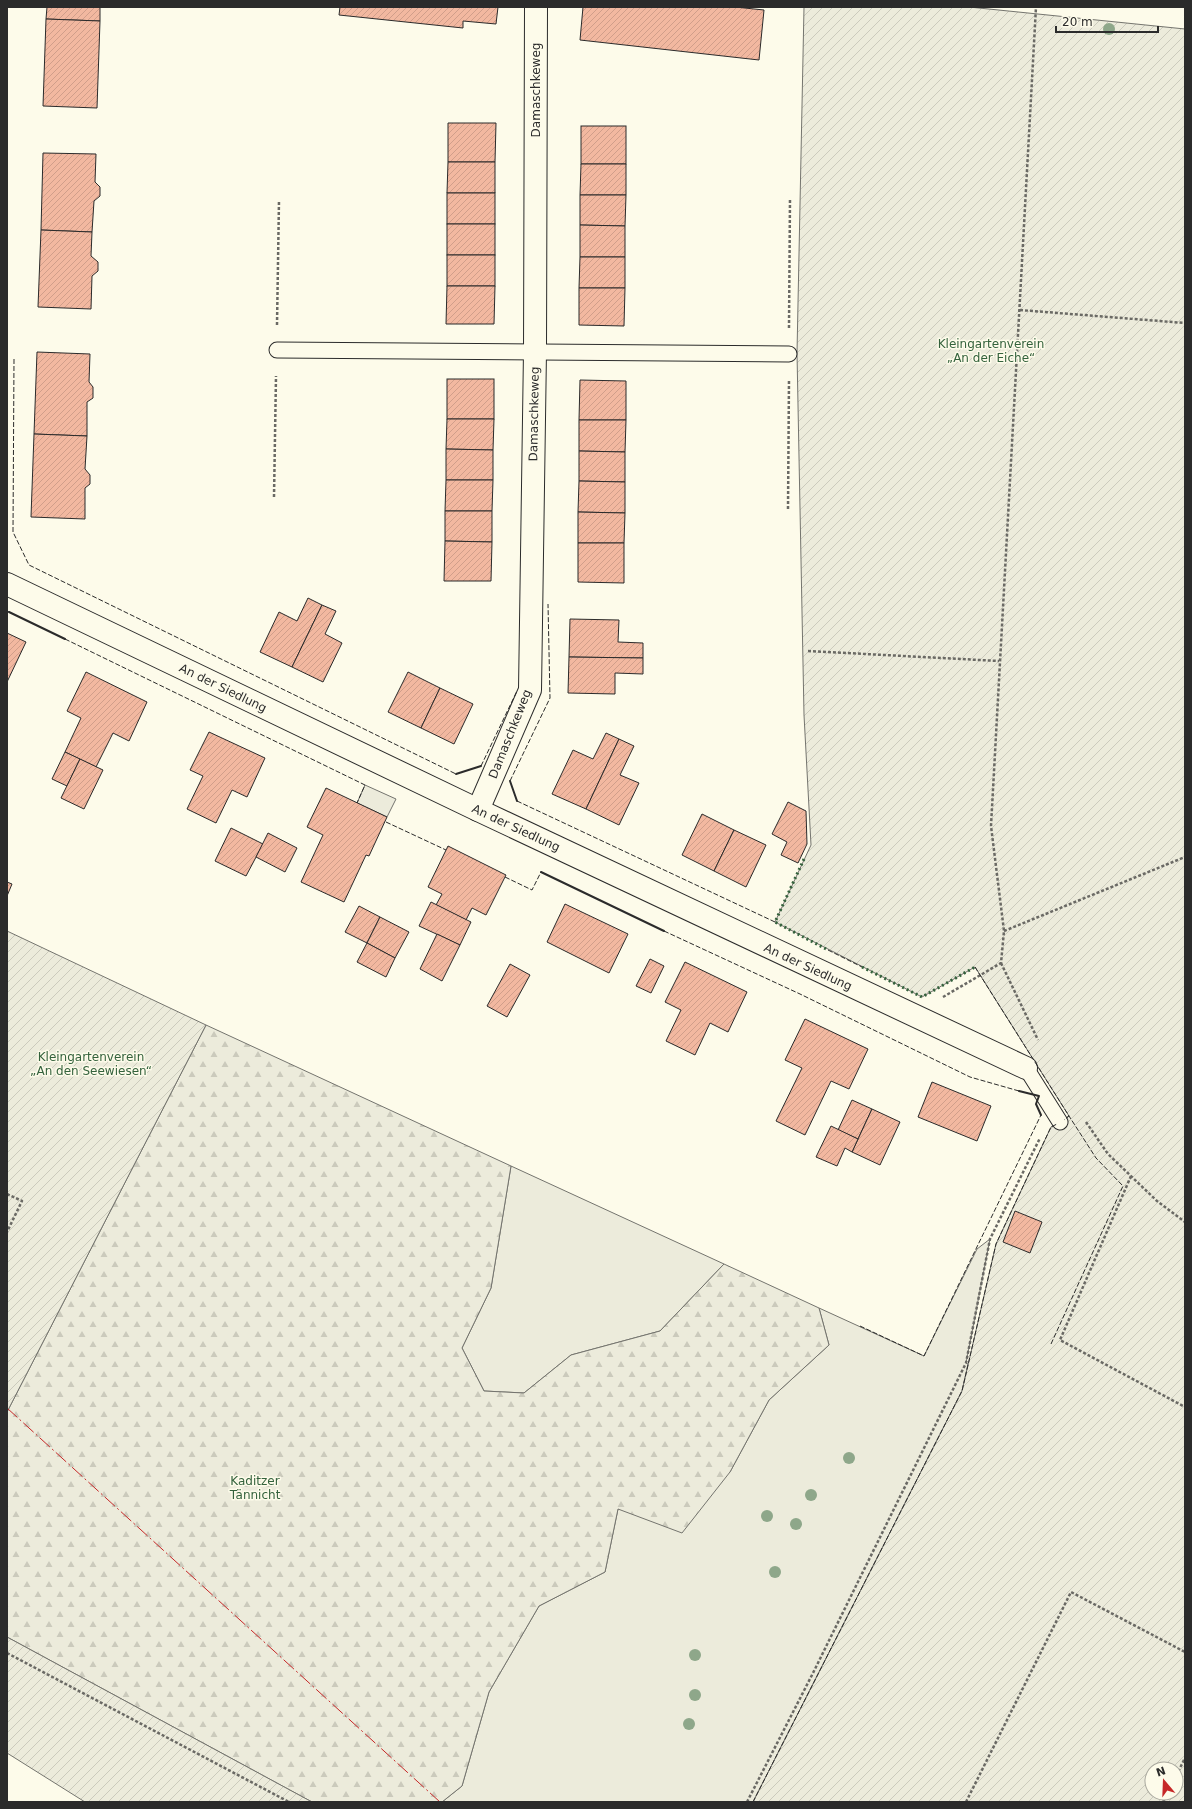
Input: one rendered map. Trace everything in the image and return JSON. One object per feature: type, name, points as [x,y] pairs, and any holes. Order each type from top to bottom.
[{"type":"street","name":"Damaschkeweg","points":[[478,810],[530,690],[535,351],[536,7]]},
{"type":"street","name":"An der Siedlung","points":[[7,584],[478,810],[1026,1068]]},
{"type":"lane","points":[[277,350],[789,354]]},
{"type":"lane","points":[[1026,1068],[1060,1122]]},
{"type":"path","points":[[1036,7],[991,826],[1004,931],[1001,963],[1040,1045]]},
{"type":"path","points":[[1020,310],[1185,323]]},
{"type":"path","points":[[808,651],[999,661]]},
{"type":"path","points":[[1004,931],[1185,857]]},
{"type":"path","points":[[911,1015],[1001,963]]},
{"type":"path","points":[[747,1802],[813,1673],[966,1363],[990,1240],[1041,1136],[1052,1108]]},
{"type":"path","points":[[1083,1116],[1108,1154],[1157,1201],[1185,1222]]},
{"type":"path","points":[[1131,1176],[1060,1340],[1185,1408]]},
{"type":"path","points":[[7,1194],[22,1201],[7,1232]]},
{"type":"path","points":[[966,1802],[1071,1592],[1185,1652]]},
{"type":"path","points":[[7,1653],[289,1802]]},
{"type":"green space","name":"Kleingartenverein „An der Eiche“","points":[[804,7],[969,7],[1185,29],[1185,1802],[753,1802],[962,1391],[996,1244],[1051,1127],[1069,1116],[975,967],[922,997],[775,922],[811,845],[804,715],[797,353]]},
{"type":"green space","points":[[365,785],[396,799],[387,817],[357,803]]},
{"type":"green space","name":"Kleingartenverein „An den Seewiesen“","points":[[7,931],[206,1025],[7,1412]]},
{"type":"green space","name":"Kaditzer Tännicht","points":[[206,1025],[511,1166],[491,1288],[462,1348],[484,1391],[524,1393],[571,1355],[660,1331],[724,1264],[819,1308],[829,1345],[769,1400],[730,1472],[682,1533],[618,1509],[605,1572],[539,1606],[489,1692],[462,1786],[442,1802],[312,1802],[7,1637],[7,1412]]},
{"type":"green space","points":[[511,1166],[724,1264],[660,1331],[571,1355],[524,1393],[484,1391],[462,1348],[491,1288]]},
{"type":"green space","points":[[990,1239],[962,1391],[753,1802],[442,1802],[462,1786],[489,1692],[539,1606],[605,1572],[618,1509],[730,1472],[769,1400],[829,1345],[819,1308],[924,1356],[977,1249]]},
{"type":"green space","points":[[7,1637],[312,1802],[85,1802],[7,1753]]},
{"type":"building","points":[[47,7],[100,7],[100,21],[46,19]]},
{"type":"building","points":[[340,7],[498,7],[496,24],[463,21],[463,28],[339,15]]},
{"type":"building","points":[[583,7],[735,7],[764,10],[759,60],[580,40]]},
{"type":"building","points":[[46,19],[100,21],[97,108],[43,106]]},
{"type":"building","points":[[448,123],[496,123],[495,162],[448,162]]},
{"type":"building","points":[[581,126],[626,126],[626,164],[581,164]]},
{"type":"building","points":[[43,153],[96,154],[95,182],[100,187],[100,196],[94,201],[92,232],[41,230]]},
{"type":"building","points":[[448,162],[495,162],[495,193],[447,193]]},
{"type":"building","points":[[581,164],[626,164],[626,195],[580,195]]},
{"type":"building","points":[[447,193],[495,193],[495,224],[447,224]]},
{"type":"building","points":[[580,195],[626,195],[625,226],[580,225]]},
{"type":"building","points":[[447,224],[495,224],[495,255],[447,255]]},
{"type":"building","points":[[580,225],[625,226],[625,257],[580,257]]},
{"type":"building","points":[[41,230],[92,232],[91,256],[98,262],[98,271],[92,276],[91,309],[38,307]]},
{"type":"building","points":[[447,255],[495,255],[495,286],[447,286]]},
{"type":"building","points":[[580,257],[625,257],[625,288],[579,288]]},
{"type":"building","points":[[447,286],[495,286],[494,324],[446,324]]},
{"type":"building","points":[[579,288],[625,288],[624,326],[579,325]]},
{"type":"building","points":[[37,352],[90,354],[89,382],[93,387],[93,398],[87,402],[87,436],[34,434]]},
{"type":"building","points":[[447,379],[494,379],[494,419],[447,419]]},
{"type":"building","points":[[580,380],[626,381],[626,420],[579,420]]},
{"type":"building","points":[[447,419],[494,419],[493,450],[446,449]]},
{"type":"building","points":[[579,420],[626,420],[625,452],[579,451]]},
{"type":"building","points":[[34,434],[87,436],[85,469],[90,475],[90,484],[85,488],[85,519],[31,517]]},
{"type":"building","points":[[446,449],[493,450],[493,480],[446,480]]},
{"type":"building","points":[[579,451],[625,452],[625,482],[579,481]]},
{"type":"building","points":[[446,480],[493,480],[492,511],[445,511]]},
{"type":"building","points":[[579,481],[625,482],[625,513],[578,512]]},
{"type":"building","points":[[445,511],[492,511],[492,542],[445,541]]},
{"type":"building","points":[[578,512],[625,513],[624,543],[578,543]]},
{"type":"building","points":[[445,541],[492,542],[491,581],[444,581]]},
{"type":"building","points":[[578,543],[624,543],[624,583],[578,582]]},
{"type":"building","points":[[308,598],[322,605],[292,667],[260,652],[279,612],[297,621]]},
{"type":"building","points":[[322,605],[336,611],[325,634],[342,643],[323,682],[292,667]]},
{"type":"building","points":[[570,619],[619,620],[618,642],[643,643],[643,658],[569,657]]},
{"type":"building","points":[[7,633],[26,642],[7,682]]},
{"type":"building","points":[[569,657],[643,658],[643,674],[615,673],[615,694],[568,693]]},
{"type":"building","points":[[86,672],[147,702],[129,741],[113,733],[96,767],[65,752],[81,718],[67,711]]},
{"type":"building","points":[[408,672],[440,688],[421,728],[388,712]]},
{"type":"building","points":[[440,688],[473,704],[454,744],[421,728]]},
{"type":"building","points":[[209,732],[265,758],[247,797],[232,790],[216,823],[187,809],[203,776],[190,770]]},
{"type":"building","points":[[606,733],[619,739],[586,809],[552,794],[573,750],[593,759]]},
{"type":"building","points":[[619,739],[634,746],[620,775],[639,783],[619,825],[586,809]]},
{"type":"building","points":[[65,752],[80,759],[67,786],[52,779]]},
{"type":"building","points":[[80,759],[103,770],[84,809],[61,798]]},
{"type":"building","points":[[326,788],[387,817],[369,856],[366,855],[344,902],[301,882],[323,835],[307,827]]},
{"type":"building","points":[[788,802],[806,811],[807,844],[798,863],[781,855],[787,842],[772,834]]},
{"type":"building","points":[[702,814],[734,830],[714,871],[682,855]]},
{"type":"building","points":[[231,828],[263,844],[246,876],[215,861]]},
{"type":"building","points":[[734,830],[766,845],[746,887],[714,871]]},
{"type":"building","points":[[268,833],[297,848],[285,872],[256,857]]},
{"type":"building","points":[[448,846],[506,875],[486,915],[472,908],[466,920],[436,905],[442,894],[428,887]]},
{"type":"building","points":[[7,882],[12,884],[7,896]]},
{"type":"building","points":[[431,902],[471,922],[460,945],[419,926]]},
{"type":"building","points":[[565,904],[628,934],[609,973],[547,942]]},
{"type":"building","points":[[359,906],[380,917],[367,943],[345,932]]},
{"type":"building","points":[[380,917],[409,932],[395,958],[367,943]]},
{"type":"building","points":[[437,934],[460,945],[442,981],[420,969]]},
{"type":"building","points":[[367,943],[395,958],[386,977],[357,962]]},
{"type":"building","points":[[650,959],[664,966],[651,993],[636,986]]},
{"type":"building","points":[[685,962],[747,992],[728,1032],[710,1023],[695,1055],[666,1041],[681,1010],[665,1002]]},
{"type":"building","points":[[510,964],[530,975],[507,1017],[487,1006]]},
{"type":"building","points":[[805,1019],[868,1049],[849,1089],[831,1081],[805,1135],[776,1121],[802,1068],[785,1060]]},
{"type":"building","points":[[932,1082],[991,1106],[977,1141],[918,1117]]},
{"type":"building","points":[[852,1100],[872,1109],[858,1139],[838,1130]]},
{"type":"building","points":[[872,1109],[900,1122],[880,1165],[852,1152]]},
{"type":"building","points":[[831,1126],[858,1139],[852,1152],[845,1148],[837,1166],[816,1157]]},
{"type":"building","points":[[1015,1211],[1042,1222],[1030,1253],[1003,1242]]},
{"type":"hedge","points":[[804,859],[775,922],[828,950]]},
{"type":"hedge","points":[[862,967],[922,997],[975,967]]},
{"type":"fence","points":[[14,359],[13,532],[29,565],[456,774]]},
{"type":"fence","points":[[510,781],[550,698],[548,604]]},
{"type":"fence","points":[[65,639],[365,785],[357,803]]},
{"type":"fence","points":[[481,766],[517,691]]},
{"type":"fence","points":[[517,801],[775,922]]},
{"type":"fence","points":[[386,822],[446,850]]},
{"type":"fence","points":[[505,877],[532,890],[541,872]]},
{"type":"fence","points":[[664,931],[800,994],[970,1077],[1019,1091]]},
{"type":"fence","points":[[828,950],[862,967]]},
{"type":"fence","points":[[975,967],[1069,1116],[1064,1120]]},
{"type":"fence","points":[[860,1326],[924,1356],[1041,1115]]},
{"type":"fence","points":[[1051,1344],[1123,1186],[1096,1158],[1069,1116]]},
{"type":"fence","points":[[753,1802],[962,1391],[996,1244],[1051,1127],[1057,1124]]},
{"type":"wall","points":[[9,612],[65,639]]},
{"type":"wall","points":[[456,774],[481,766]]},
{"type":"wall","points":[[510,781],[517,801]]},
{"type":"wall","points":[[541,872],[664,931]]},
{"type":"wall","points":[[1019,1091],[1039,1096],[1036,1104],[1041,1115]]},
{"type":"power","points":[[7,1408],[440,1802]]}]
